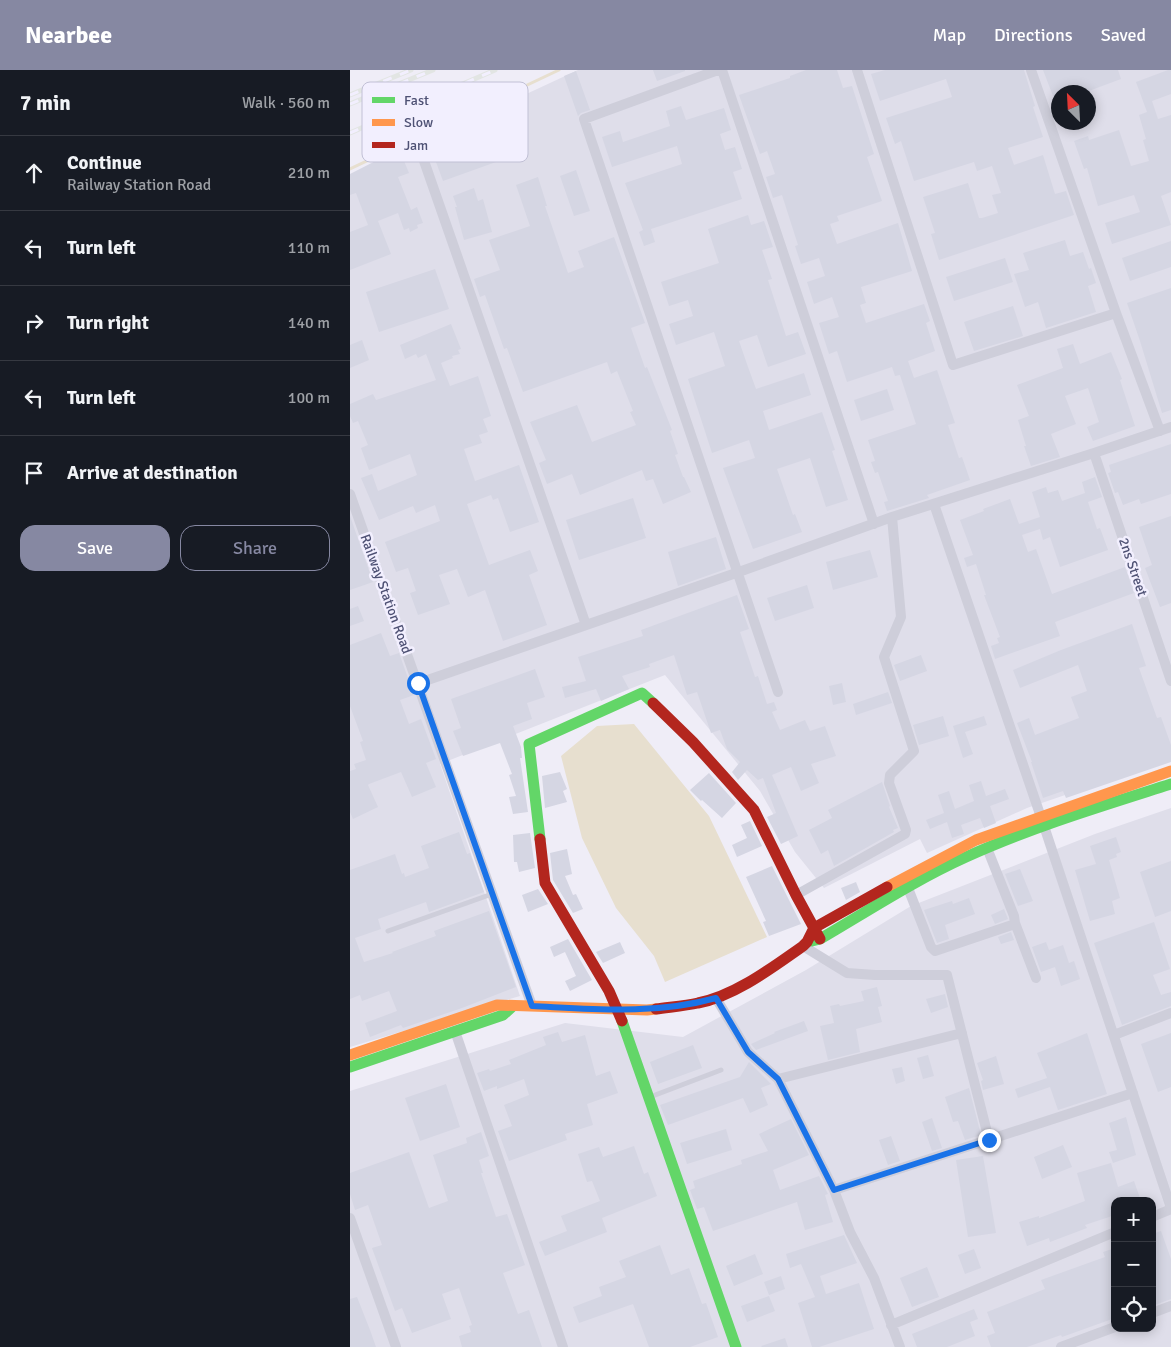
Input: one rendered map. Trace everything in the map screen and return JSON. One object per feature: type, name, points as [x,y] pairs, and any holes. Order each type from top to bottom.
[{"type":"main road","points":[[736,1347],[618,1010],[609,991],[545,883],[529,744],[642,693],[693,742],[754,810],[796,896],[820,939]]},
{"type":"main road","points":[[805,944],[814,928],[953,851],[1042,821],[1171,771]]},
{"type":"main road","points":[[350,1054],[497,1005],[647,1010],[682,1006],[716,998],[760,976],[805,944],[820,939],[965,857],[1042,821],[1171,784]]},
{"type":"main road","points":[[350,1067],[503,1015],[513,1006]]},
{"type":"street","points":[[718,70],[584,119],[736,573],[778,692]]},
{"type":"street","points":[[722,70],[874,524]]},
{"type":"street","points":[[857,70],[953,365],[1116,313]]},
{"type":"street","points":[[1031,70],[1116,313],[1160,431]]},
{"type":"street","points":[[424,162],[586,625]]},
{"type":"street","points":[[418,683],[874,524],[1094,454],[1171,427]]},
{"type":"street","name":"2ns Street","points":[[1094,454],[1171,682]]},
{"type":"street","name":"Railway Station Road","points":[[350,494],[532,1006]]},
{"type":"street","points":[[934,504],[1171,1208],[1156,1215]]},
{"type":"street","points":[[796,896],[905,834],[906,830],[889,783],[890,775],[914,751],[884,657],[901,617],[892,518]]},
{"type":"street","points":[[987,848],[1036,978]]},
{"type":"street","points":[[908,888],[935,952],[1015,923]]},
{"type":"street","points":[[805,944],[847,973],[947,975],[989,1140]]},
{"type":"street","points":[[716,998],[748,1052],[778,1079],[834,1190],[850,1232],[874,1278],[900,1347]]},
{"type":"street","points":[[1114,1035],[1171,1013]]},
{"type":"street","points":[[455,1031],[563,1347]]},
{"type":"street","points":[[778,1079],[962,1033]]},
{"type":"street","points":[[834,1190],[1133,1093]]},
{"type":"street","points":[[350,1218],[396,1347]]},
{"type":"street","points":[[891,1325],[1111,1234]]},
{"type":"street","points":[[1156,1312],[1171,1306]]},
{"type":"street","points":[[1061,1347],[1111,1328]]},
{"type":"lane","points":[[388,931],[493,894]]},
{"type":"lane","points":[[649,1097],[721,1070]]},
{"type":"shaded area","points":[[578,70],[1171,70],[1171,759],[1027,808],[927,853],[920,839],[824,888],[795,852],[760,791],[665,675],[440,764],[520,996],[350,1047],[350,176],[380,162],[528,162],[528,93]]},
{"type":"shaded area","points":[[634,724],[709,816],[767,937],[665,982],[654,956],[616,908],[582,838],[561,756],[597,726]]},
{"type":"shaded area","points":[[1171,808],[1171,1347],[350,1347],[350,1091],[565,1023],[683,1037],[806,970],[911,906],[1095,834]]},
{"type":"building","points":[[653,70],[685,70],[685,71],[657,81]]},
{"type":"building","points":[[806,70],[837,70],[843,88],[852,86],[874,154],[867,157],[882,201],[837,216],[839,221],[830,224],[837,244],[898,223],[912,271],[861,287],[866,303],[860,305],[866,323],[924,304],[930,321],[926,323],[935,351],[908,361],[914,378],[937,370],[955,423],[948,425],[959,458],[962,457],[970,480],[927,495],[929,498],[887,511],[884,502],[888,501],[878,472],[875,473],[871,462],[875,461],[868,440],[916,424],[900,375],[895,376],[892,367],[847,382],[837,351],[829,354],[819,323],[839,317],[832,297],[814,304],[807,282],[825,276],[819,258],[801,264],[795,246],[798,245],[782,195],[773,198],[766,177],[775,174],[767,151],[760,154],[739,95],[790,78],[790,76]]},
{"type":"building","points":[[885,70],[1024,70],[1043,137],[1008,148],[1014,165],[1043,155],[1055,194],[1066,191],[1074,215],[939,260],[931,234],[935,233],[923,197],[968,183],[979,218],[982,218],[998,213],[992,195],[1001,193],[992,166],[977,171],[974,162],[914,181],[901,141],[895,144],[886,118],[952,97],[946,79],[880,101],[871,74]]},
{"type":"building","points":[[1043,70],[1118,70],[1121,79],[1096,88],[1096,85],[1051,85],[1051,91]]},
{"type":"building","points":[[1171,70],[1171,94],[1152,101],[1158,119],[1171,115],[1171,192],[1161,196],[1171,225],[1112,244],[1105,223],[1140,212],[1134,195],[1098,206],[1087,168],[1084,169],[1074,141],[1088,136],[1089,140],[1119,130],[1131,166],[1149,161],[1143,140],[1146,139],[1139,115],[1147,112],[1136,82]]},
{"type":"building","points":[[576,71],[590,110],[578,116],[564,76]]},
{"type":"building","points":[[681,106],[686,120],[724,108],[731,130],[720,134],[725,150],[735,147],[742,169],[733,172],[742,199],[651,229],[655,242],[644,246],[639,232],[643,230],[625,183],[682,164],[677,146],[612,167],[602,137],[620,131],[623,142],[670,126],[666,111]]},
{"type":"building","points":[[374,162],[404,162],[409,173],[398,177],[411,210],[417,207],[423,223],[417,225],[418,228],[410,232],[409,228],[404,230],[398,213],[378,221],[391,254],[350,270],[350,232],[368,225],[356,193],[350,195],[350,174]]},
{"type":"building","points":[[436,162],[496,162],[443,181]]},
{"type":"building","points":[[576,170],[590,211],[574,216],[560,176]]},
{"type":"building","points":[[538,177],[547,206],[545,206],[568,273],[584,267],[578,251],[614,237],[645,323],[631,328],[645,368],[647,367],[672,430],[670,431],[678,454],[675,455],[691,492],[663,504],[653,479],[646,481],[642,470],[580,495],[572,474],[547,484],[539,463],[546,460],[530,422],[577,405],[592,442],[636,425],[630,412],[633,411],[617,371],[611,374],[607,362],[523,392],[507,348],[504,349],[485,295],[480,297],[474,279],[500,270],[489,240],[530,226],[516,185]]},
{"type":"building","points":[[474,188],[478,201],[483,199],[492,232],[464,240],[453,196]]},
{"type":"building","points":[[748,215],[751,225],[764,221],[773,247],[762,250],[772,279],[768,280],[786,336],[798,332],[806,354],[768,367],[757,335],[739,341],[748,367],[756,389],[804,373],[811,395],[763,411],[769,430],[822,412],[835,450],[832,451],[848,500],[826,507],[810,458],[777,469],[793,515],[795,514],[802,532],[753,549],[723,468],[755,458],[749,440],[712,453],[688,379],[725,366],[714,332],[676,345],[669,324],[693,316],[688,300],[669,306],[661,282],[719,263],[708,229]]},
{"type":"building","points":[[1065,240],[1070,256],[1083,252],[1089,269],[1091,268],[1096,283],[1088,286],[1096,312],[1046,328],[1038,302],[1025,307],[1014,274],[1029,270],[1023,253]]},
{"type":"building","points":[[1171,241],[1171,267],[1130,281],[1122,258]]},
{"type":"building","points":[[1005,258],[1013,282],[954,301],[946,277]]},
{"type":"building","points":[[435,269],[449,309],[379,332],[366,292]]},
{"type":"building","points":[[1171,288],[1171,410],[1162,413],[1127,303]]},
{"type":"building","points":[[1013,306],[1023,336],[974,351],[964,322]]},
{"type":"building","points":[[451,324],[461,349],[458,350],[460,354],[452,356],[453,358],[441,363],[450,386],[478,376],[491,416],[483,419],[488,432],[479,435],[482,443],[464,449],[475,481],[519,465],[539,522],[510,532],[498,498],[493,500],[491,495],[467,504],[489,565],[530,550],[538,571],[529,575],[547,625],[503,641],[485,590],[468,597],[457,569],[439,575],[450,604],[418,615],[410,593],[416,591],[408,568],[396,572],[385,542],[440,521],[435,505],[416,513],[413,506],[379,520],[361,478],[372,474],[378,491],[417,475],[410,454],[369,470],[361,448],[368,445],[358,421],[353,423],[350,416],[350,404],[373,394],[376,400],[436,380],[426,354],[418,358],[416,354],[405,359],[400,345]]},
{"type":"building","points":[[362,340],[369,360],[350,368],[350,345]]},
{"type":"building","points":[[1073,344],[1080,364],[1111,352],[1122,379],[1120,380],[1135,426],[1093,441],[1087,427],[1099,422],[1088,388],[1065,396],[1076,424],[1051,434],[1060,457],[1031,466],[1018,420],[1029,416],[1017,385],[1063,368],[1057,349]]},
{"type":"building","points":[[887,389],[894,410],[861,421],[854,400]]},
{"type":"building","points":[[1171,444],[1171,494],[1141,504],[1139,499],[1123,505],[1118,492],[1115,493],[1108,473],[1111,472],[1109,465]]},
{"type":"building","points":[[1095,477],[1102,497],[1088,502],[1097,529],[1100,528],[1108,550],[1060,567],[1050,537],[1043,540],[1040,529],[1022,535],[1028,552],[1036,549],[1052,594],[1125,567],[1134,593],[1055,622],[1060,636],[995,659],[991,646],[999,643],[997,638],[1000,637],[984,595],[986,595],[976,564],[967,567],[964,558],[973,555],[960,520],[1010,499],[1019,524],[1040,517],[1032,492],[1046,487],[1048,493],[1058,490],[1062,501],[1085,493],[1082,482]]},
{"type":"building","points":[[633,498],[646,538],[579,560],[566,520]]},
{"type":"building","points":[[350,516],[373,582],[350,590]]},
{"type":"building","points":[[1171,516],[1171,603],[1160,607],[1145,568],[1152,565],[1139,527]]},
{"type":"building","points":[[716,537],[726,569],[678,586],[668,552]]},
{"type":"building","points":[[870,550],[878,577],[833,590],[826,562]]},
{"type":"building","points":[[807,585],[814,608],[775,621],[767,598]]},
{"type":"building","points":[[737,595],[749,629],[740,632],[755,677],[758,676],[767,704],[774,702],[777,710],[772,712],[780,730],[805,720],[810,731],[825,726],[836,756],[811,764],[819,783],[801,791],[791,767],[772,775],[798,836],[781,844],[767,817],[776,813],[763,778],[758,780],[747,770],[738,780],[732,772],[740,762],[727,749],[720,730],[711,733],[697,692],[687,695],[674,655],[649,664],[650,667],[622,676],[629,689],[601,701],[596,689],[565,698],[562,687],[586,681],[578,657],[643,636],[641,630]]},
{"type":"building","points":[[358,606],[364,621],[350,626],[350,609]]},
{"type":"building","points":[[1132,624],[1146,666],[1139,668],[1157,718],[1161,717],[1171,745],[1171,762],[1066,798],[1063,791],[1043,798],[1017,723],[1029,718],[1035,735],[1079,718],[1071,697],[1087,691],[1078,665],[1020,688],[1013,670]]},
{"type":"building","points":[[381,633],[390,656],[399,653],[414,695],[400,700],[409,724],[421,719],[436,759],[426,763],[436,787],[412,797],[401,772],[369,784],[378,807],[353,819],[350,812],[350,771],[356,769],[354,764],[366,760],[360,742],[363,741],[350,706],[350,645]]},
{"type":"building","points":[[921,655],[927,671],[900,681],[894,665]]},
{"type":"building","points":[[535,669],[545,697],[527,703],[532,719],[513,726],[521,747],[522,758],[520,758],[528,812],[513,814],[509,797],[516,796],[509,775],[512,774],[500,743],[463,756],[453,731],[461,728],[451,699]]},
{"type":"building","points":[[842,683],[846,702],[833,705],[829,686]]},
{"type":"building","points":[[888,692],[892,703],[856,715],[853,704]]},
{"type":"building","points":[[943,716],[949,736],[919,745],[913,725]]},
{"type":"building","points":[[984,716],[987,725],[965,732],[973,754],[963,758],[953,726]]},
{"type":"building","points":[[560,772],[567,789],[563,791],[567,802],[545,808],[542,776]]},
{"type":"building","points":[[709,773],[736,803],[722,818],[690,790]]},
{"type":"building","points":[[981,781],[986,796],[1005,789],[1009,799],[990,806],[996,823],[984,828],[980,818],[961,825],[964,834],[952,838],[947,822],[930,829],[926,820],[944,813],[938,795],[949,791],[955,809],[974,801],[969,785]]},
{"type":"building","points":[[882,782],[889,807],[898,828],[834,866],[828,850],[821,854],[809,830],[832,818],[828,810]]},
{"type":"building","points":[[750,821],[762,846],[737,857],[732,845],[747,838],[741,825]]},
{"type":"building","points":[[459,832],[467,854],[470,853],[484,892],[429,912],[426,902],[378,919],[381,929],[355,938],[364,962],[436,936],[434,931],[489,911],[516,987],[462,1008],[403,1028],[401,1025],[370,1037],[365,1023],[397,1011],[389,991],[362,1001],[360,995],[350,999],[350,870],[395,854],[402,874],[404,873],[405,877],[429,868],[421,846]]},
{"type":"building","points":[[530,833],[535,868],[519,872],[517,862],[514,862],[513,835]]},
{"type":"building","points":[[1116,837],[1121,852],[1116,854],[1117,857],[1109,860],[1120,898],[1112,901],[1115,914],[1090,921],[1075,870],[1096,864],[1090,846]]},
{"type":"building","points":[[567,849],[572,874],[565,876],[573,895],[576,894],[583,909],[573,913],[553,880],[550,853]]},
{"type":"building","points":[[1171,861],[1171,911],[1155,917],[1140,872]]},
{"type":"building","points":[[772,866],[801,924],[769,936],[763,922],[766,921],[746,877]]},
{"type":"building","points":[[1020,869],[1033,901],[1018,906],[1005,874]]},
{"type":"building","points":[[856,882],[860,892],[846,900],[841,888]]},
{"type":"building","points":[[538,889],[548,904],[528,912],[522,895]]},
{"type":"building","points":[[969,898],[975,914],[945,925],[949,939],[937,943],[924,910],[952,901],[953,904]]},
{"type":"building","points":[[1004,909],[1008,919],[995,924],[991,915]]},
{"type":"building","points":[[1154,922],[1170,969],[1153,975],[1161,995],[1171,992],[1171,1006],[1122,1025],[1094,943]]},
{"type":"building","points":[[1011,932],[1014,940],[1001,944],[998,937]]},
{"type":"building","points":[[568,939],[592,980],[570,991],[565,981],[576,976],[565,952],[554,957],[550,947]]},
{"type":"building","points":[[620,942],[625,953],[603,963],[596,952]]},
{"type":"building","points":[[1046,942],[1049,950],[1063,945],[1069,963],[1074,961],[1080,979],[1061,986],[1055,967],[1041,972],[1032,947]]},
{"type":"building","points":[[877,987],[882,1006],[878,1007],[882,1022],[856,1029],[860,1052],[828,1060],[820,1026],[834,1023],[830,1006],[864,1001],[861,991]]},
{"type":"building","points":[[945,994],[948,1007],[931,1013],[926,999]]},
{"type":"building","points":[[804,1021],[808,1031],[756,1050],[751,1044],[774,1032]]},
{"type":"building","points":[[558,1032],[562,1042],[585,1035],[596,1076],[610,1071],[618,1093],[587,1104],[593,1125],[565,1134],[567,1140],[509,1161],[498,1131],[512,1126],[504,1105],[529,1095],[524,1079],[497,1089],[497,1086],[484,1091],[477,1073],[511,1064],[509,1060],[546,1045],[543,1037]]},
{"type":"building","points":[[1087,1033],[1107,1094],[1058,1110],[1050,1087],[1018,1098],[1015,1089],[1047,1078],[1037,1053]]},
{"type":"building","points":[[1171,1033],[1171,1087],[1158,1092],[1141,1044]]},
{"type":"building","points":[[693,1045],[702,1068],[658,1084],[650,1062]]},
{"type":"building","points":[[928,1055],[934,1076],[923,1079],[917,1058]]},
{"type":"building","points":[[996,1056],[1004,1084],[983,1090],[981,1081],[983,1080],[977,1063]]},
{"type":"building","points":[[749,1062],[771,1084],[761,1088],[768,1105],[750,1113],[743,1098],[668,1125],[660,1105],[740,1077]]},
{"type":"building","points":[[902,1067],[905,1081],[896,1084],[892,1069]]},
{"type":"building","points":[[446,1084],[460,1127],[420,1141],[405,1098]]},
{"type":"building","points":[[969,1088],[981,1135],[965,1140],[958,1121],[953,1122],[945,1097]]},
{"type":"building","points":[[1126,1117],[1136,1155],[1113,1163],[1109,1152],[1117,1150],[1109,1123]]},
{"type":"building","points":[[932,1118],[942,1148],[932,1151],[922,1122]]},
{"type":"building","points":[[791,1119],[809,1155],[773,1170],[780,1190],[819,1176],[828,1194],[825,1195],[833,1222],[805,1230],[797,1202],[713,1231],[704,1207],[697,1209],[690,1190],[695,1188],[693,1181],[742,1164],[741,1160],[768,1151],[759,1134]]},
{"type":"building","points":[[726,1129],[732,1150],[687,1164],[680,1143]]},
{"type":"building","points":[[481,1132],[489,1156],[479,1160],[483,1173],[481,1173],[496,1217],[507,1214],[525,1265],[503,1273],[518,1314],[529,1310],[542,1347],[462,1347],[459,1336],[471,1332],[469,1326],[472,1325],[459,1288],[442,1294],[451,1319],[412,1333],[402,1308],[395,1311],[372,1248],[382,1245],[368,1205],[355,1210],[350,1194],[350,1173],[409,1152],[429,1208],[448,1201],[433,1155],[467,1143],[466,1138]]},
{"type":"building","points":[[891,1136],[900,1161],[888,1165],[879,1140]]},
{"type":"building","points":[[1063,1145],[1072,1167],[1042,1179],[1034,1157]]},
{"type":"building","points":[[634,1146],[644,1174],[648,1172],[657,1196],[602,1218],[607,1232],[545,1256],[539,1242],[567,1231],[561,1216],[600,1201],[592,1181],[587,1182],[578,1154],[599,1147],[603,1157]]},
{"type":"building","points":[[983,1156],[996,1233],[968,1237],[956,1160]]},
{"type":"building","points":[[1111,1163],[1118,1187],[1134,1181],[1140,1197],[1111,1197],[1111,1216],[1085,1225],[1087,1228],[1050,1242],[1049,1238],[1027,1246],[1019,1222],[1039,1216],[1039,1218],[1085,1201],[1077,1173]]},
{"type":"building","points":[[1161,1231],[1171,1259],[1171,1299],[1156,1305],[1156,1242],[1156,1233]]},
{"type":"building","points":[[844,1235],[857,1263],[820,1276],[826,1294],[859,1283],[874,1329],[819,1347],[812,1347],[798,1303],[815,1297],[801,1264],[790,1268],[786,1254]]},
{"type":"building","points":[[660,1245],[671,1275],[689,1268],[702,1304],[706,1303],[718,1337],[690,1347],[649,1347],[633,1304],[579,1323],[573,1307],[602,1296],[599,1287],[626,1277],[619,1261]]},
{"type":"building","points":[[974,1249],[981,1268],[965,1274],[958,1255]]},
{"type":"building","points":[[1111,1249],[1111,1319],[1027,1347],[991,1347],[987,1336],[995,1333],[987,1312],[1045,1289],[1041,1280],[1105,1257],[1103,1252]]},
{"type":"building","points":[[755,1254],[763,1274],[734,1286],[726,1266]]},
{"type":"building","points":[[927,1267],[939,1297],[912,1307],[900,1278]]},
{"type":"building","points":[[781,1276],[785,1289],[769,1295],[764,1282]]},
{"type":"building","points":[[769,1296],[775,1311],[747,1322],[741,1306]]},
{"type":"building","points":[[357,1297],[376,1347],[350,1347],[350,1299]]},
{"type":"building","points":[[974,1309],[978,1319],[970,1322],[975,1336],[947,1347],[917,1347],[912,1334]]},
{"type":"building","points":[[785,1338],[788,1347],[761,1346]]},
{"type":"waterway","points":[[528,85],[559,70]]},
{"type":"waterway","points":[[350,169],[365,162]]},
{"type":"railway","points":[[382,82],[411,70]]},
{"type":"railway","points":[[404,82],[433,70]]},
{"type":"railway","points":[[467,82],[495,70]]},
{"type":"railway","points":[[350,95],[362,90]]},
{"type":"railway","points":[[350,104],[362,99]]},
{"type":"railway","points":[[350,133],[362,128]]},
{"type":"traffic: fast","points":[[540,839],[529,744],[642,693],[653,703]]},
{"type":"traffic: fast","points":[[812,941],[820,939],[947,866],[991,846],[1093,809],[1171,784]]},
{"type":"traffic: fast","points":[[350,1067],[503,1015],[513,1006]]},
{"type":"traffic: fast","points":[[622,1021],[736,1347]]},
{"type":"traffic: slow","points":[[887,887],[976,840],[1171,771]]},
{"type":"traffic: slow","points":[[350,1055],[497,1005],[656,1009]]},
{"type":"traffic: jam","points":[[653,703],[693,742],[754,810],[820,939]]},
{"type":"traffic: jam","points":[[540,839],[545,883],[609,991],[622,1021]]},
{"type":"traffic: jam","points":[[656,1009],[698,1003],[726,994],[740,987],[803,946],[814,928],[887,887]]},
{"type":"route","points":[[418,683],[532,1006],[647,1010],[682,1006],[716,998],[748,1052],[778,1079],[834,1190],[989,1140]]}]
